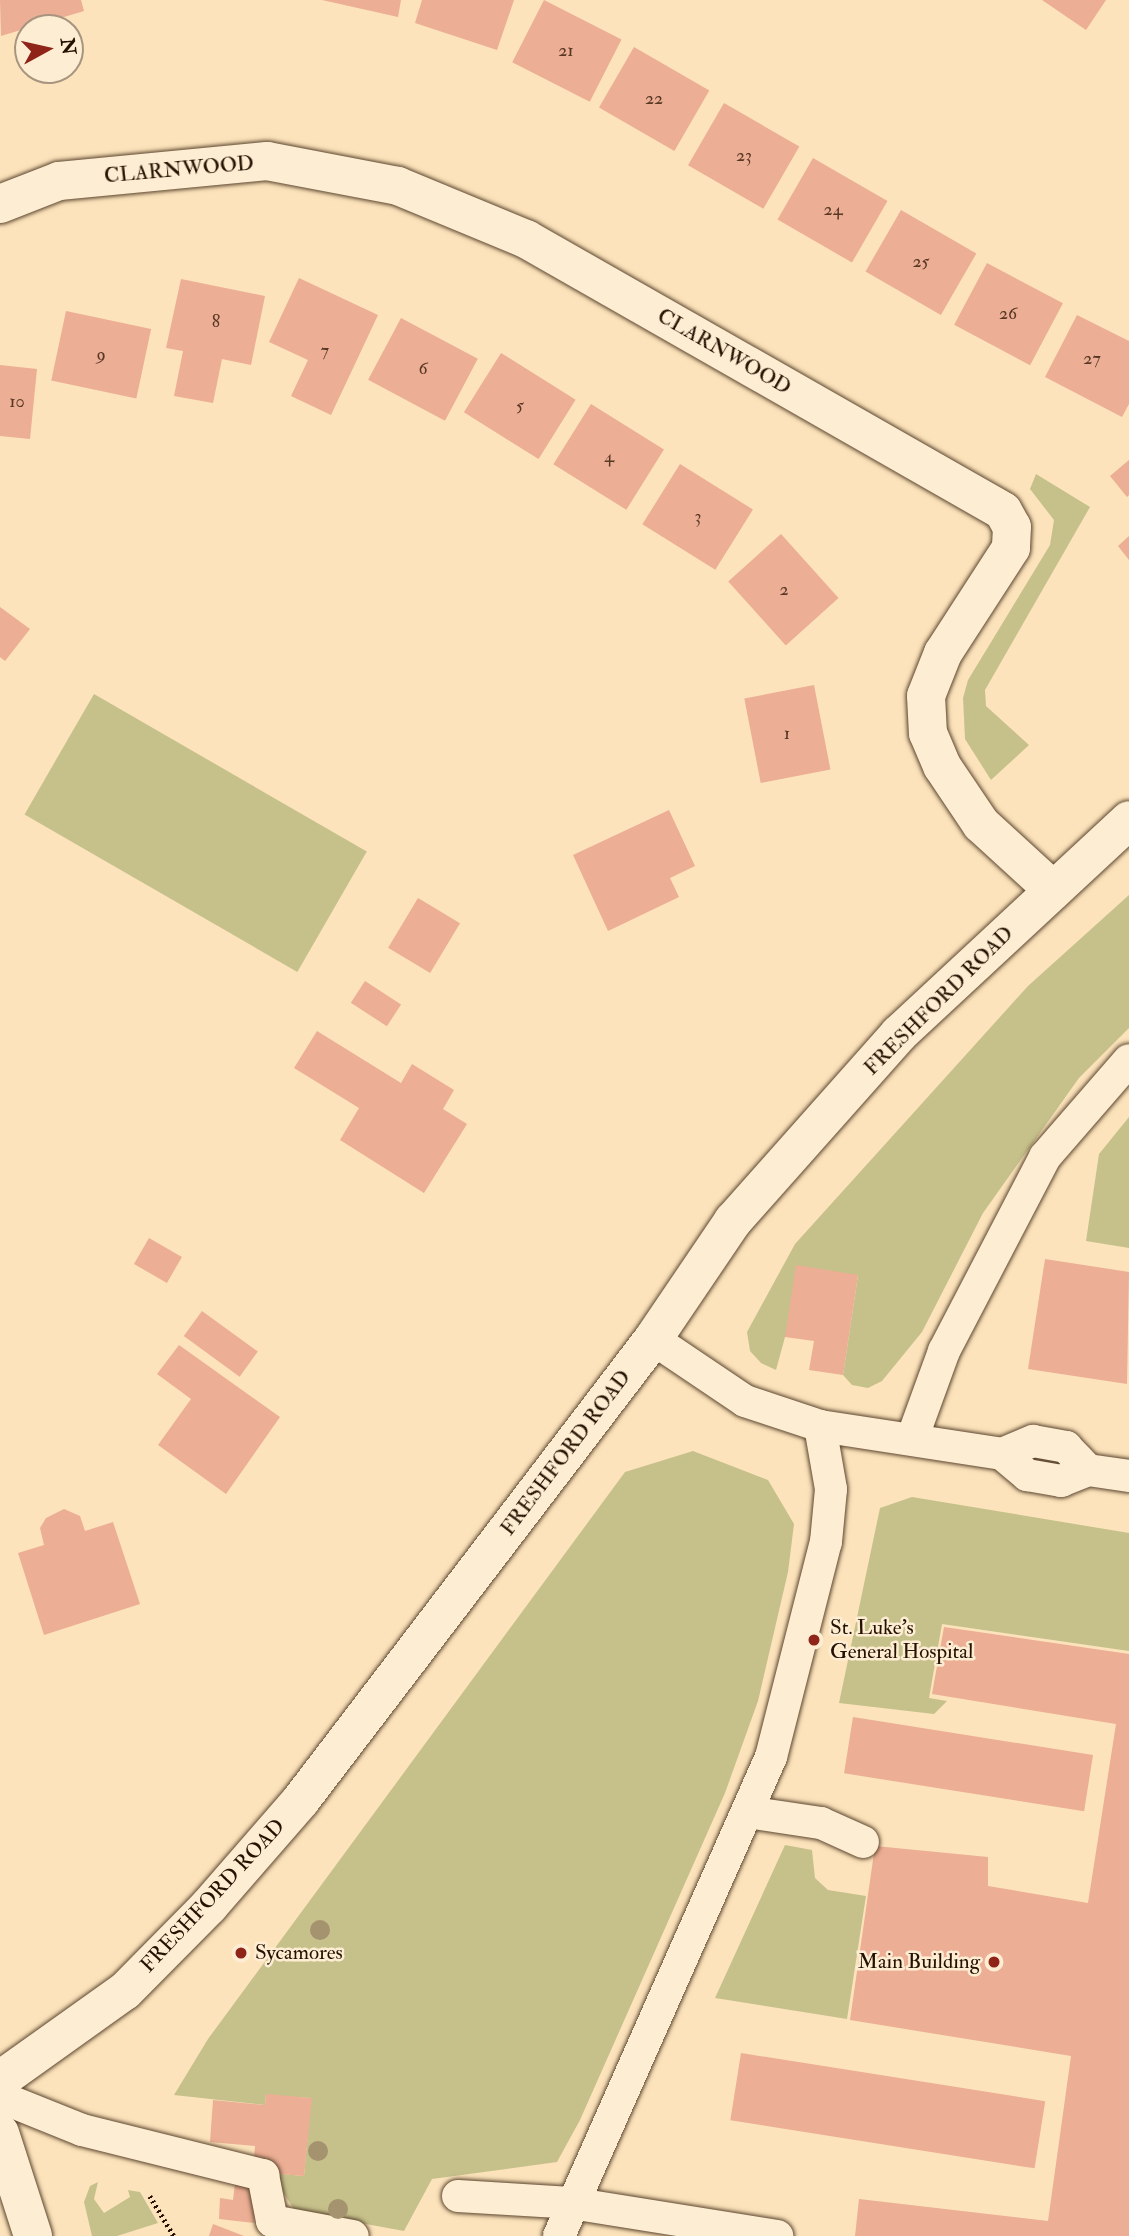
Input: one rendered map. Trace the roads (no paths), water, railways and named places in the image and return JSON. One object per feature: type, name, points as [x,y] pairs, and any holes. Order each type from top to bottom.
[{"type":"main road","name":"CLARNWOOD","points":[[0,204],[59,181],[267,161],[398,186],[526,239],[1003,511],[1012,527],[1011,548],[943,653],[926,696],[928,733],[942,766],[981,824],[1053,890]]},
{"type":"main road","name":"FRESHFORD ROAD","points":[[0,2080],[125,1991],[209,1906],[301,1800],[653,1339],[733,1221],[899,1034],[1129,820]]},
{"type":"main road","points":[[0,2133],[33,2236]]},
{"type":"lane","points":[[912,1438],[944,1351],[1045,1157],[1129,1060]]},
{"type":"lane","points":[[653,1339],[745,1401],[820,1426],[912,1438],[1002,1454],[1027,1475],[1061,1481],[1088,1470],[1129,1476]]},
{"type":"lane","points":[[559,2236],[571,2203],[771,1757],[825,1542],[831,1489],[820,1426]]},
{"type":"lane","points":[[747,1812],[821,1823],[863,1842]]},
{"type":"lane","points":[[0,2097],[82,2130],[263,2175],[272,2221],[353,2236]]},
{"type":"lane","points":[[458,2196],[571,2203],[777,2236]]},
{"type":"place","name":"St. Luke's General Hospital","points":[[814,1640]]},
{"type":"place","name":"Sycamores","points":[[241,1953]]},
{"type":"place","name":"Main Building","points":[[994,1962]]}]
